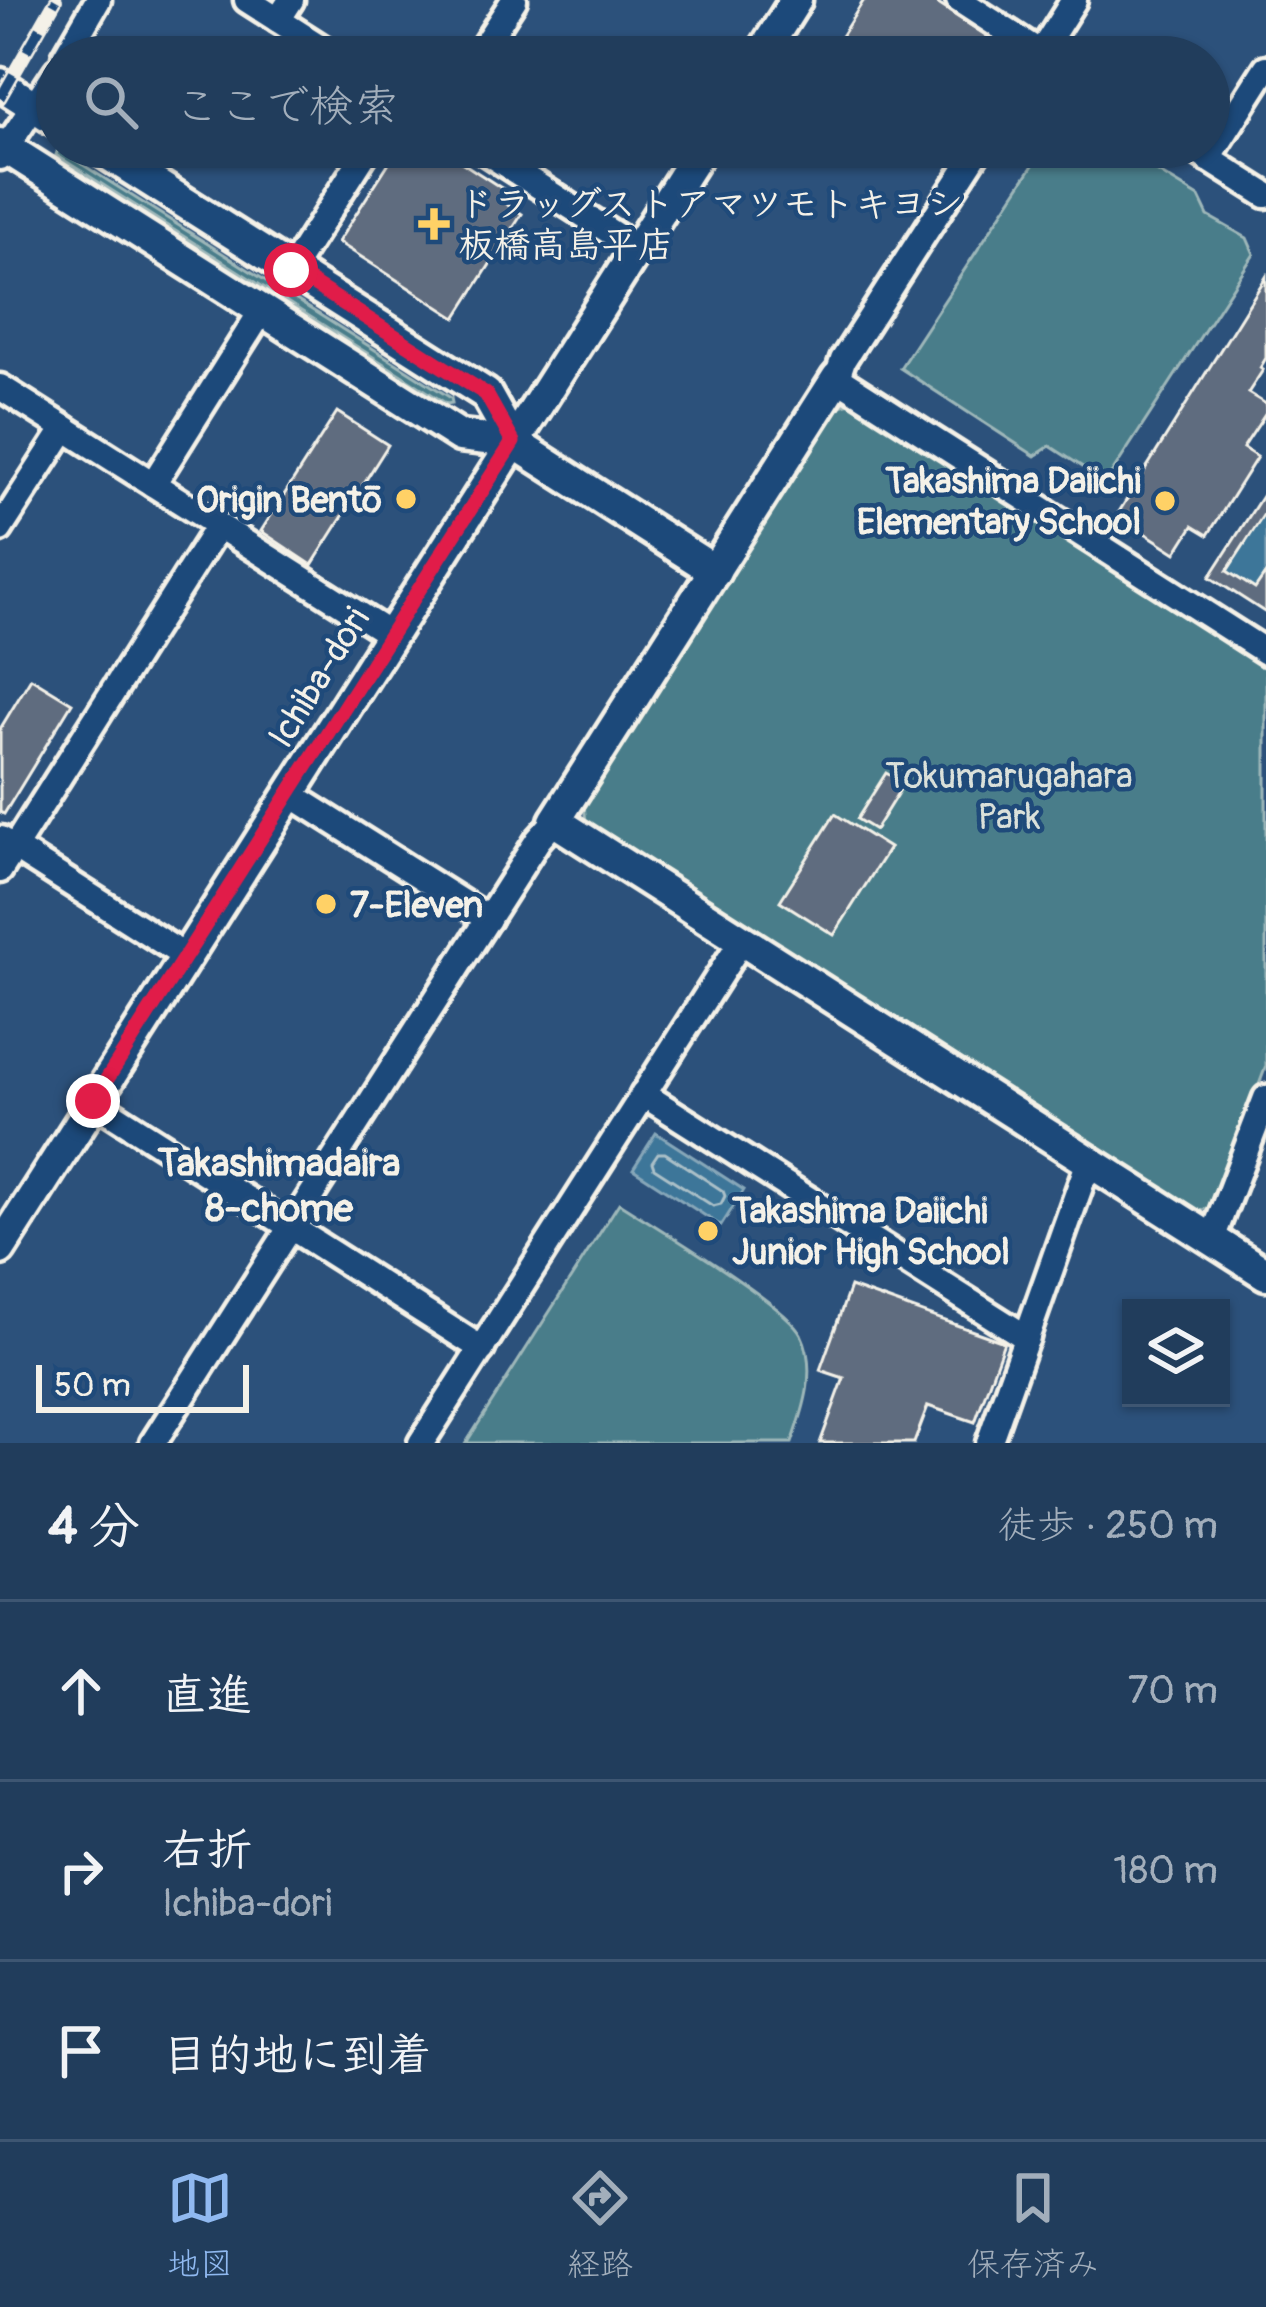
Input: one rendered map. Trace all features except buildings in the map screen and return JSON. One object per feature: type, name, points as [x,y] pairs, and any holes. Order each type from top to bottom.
[{"type":"street","points":[[77,36],[98,0]]},
{"type":"street","points":[[247,0],[285,10],[313,36]]},
{"type":"street","points":[[491,36],[514,0]]},
{"type":"street","points":[[773,36],[796,0]]},
{"type":"street","points":[[959,0],[1012,36]]},
{"type":"street","points":[[1053,36],[1074,0]]},
{"type":"street","points":[[1230,114],[1266,68]]},
{"type":"street","points":[[0,84],[36,107]]},
{"type":"street","points":[[36,122],[2,150],[460,436],[513,442],[715,571]]},
{"type":"street","points":[[130,168],[486,394],[513,442]]},
{"type":"street","points":[[291,270],[356,168]]},
{"type":"street","points":[[511,168],[637,249]]},
{"type":"street","name":"Ichiba-dori","points":[[0,1249],[689,168]]},
{"type":"street","points":[[153,1443],[715,571],[966,168]]},
{"type":"street","points":[[1222,168],[1266,196]]},
{"type":"street","points":[[154,484],[261,311]]},
{"type":"street","points":[[837,378],[1266,652]]},
{"type":"street","points":[[0,387],[391,635]]},
{"type":"street","points":[[0,529],[65,428]]},
{"type":"street","points":[[186,957],[5,852],[218,526]]},
{"type":"street","points":[[290,794],[488,919]]},
{"type":"street","points":[[555,820],[1266,1274]]},
{"type":"street","points":[[421,1443],[742,940]]},
{"type":"street","points":[[644,1094],[1027,1337]]},
{"type":"street","points":[[1212,1239],[1266,1098]]},
{"type":"street","points":[[93,1101],[482,1348]]},
{"type":"street","points":[[988,1443],[1089,1161]]},
{"type":"green space","points":[[76,168],[88,168],[451,398],[452,403]]},
{"type":"green space","points":[[1031,168],[1151,168],[1199,197],[1208,216],[1247,238],[1254,254],[1106,482],[1050,446],[1035,456],[900,368]]},
{"type":"green space","name":"Tokumarugahara Park","points":[[853,402],[1266,665],[1266,1066],[1213,1207],[1198,1211],[586,822],[584,805],[840,406]]},
{"type":"green space","points":[[619,1203],[746,1285],[801,1334],[809,1375],[792,1443],[466,1443]]},
{"type":"water","points":[[1266,511],[1266,573],[1255,589],[1227,571]]},
{"type":"water","points":[[656,1133],[744,1190],[721,1226],[633,1169]]},
{"type":"railway","points":[[0,98],[56,0]]},
{"type":"place","name":"ドラッグストアマツモトキヨシ 板橋高島平店","points":[[434,224]]},
{"type":"place","name":"Origin Bentō","points":[[406,499]]},
{"type":"place","name":"Takashima Daiichi Elementary School","points":[[1165,501]]},
{"type":"place","name":"7-Eleven","points":[[326,904]]},
{"type":"place","name":"Takashima Daiichi Junior High School","points":[[708,1231]]},
{"type":"district","name":"Takashimadaira 8-chome","points":[[279,1184]]},
{"type":"route","points":[[93,1101],[513,442],[486,394],[291,270]]}]
